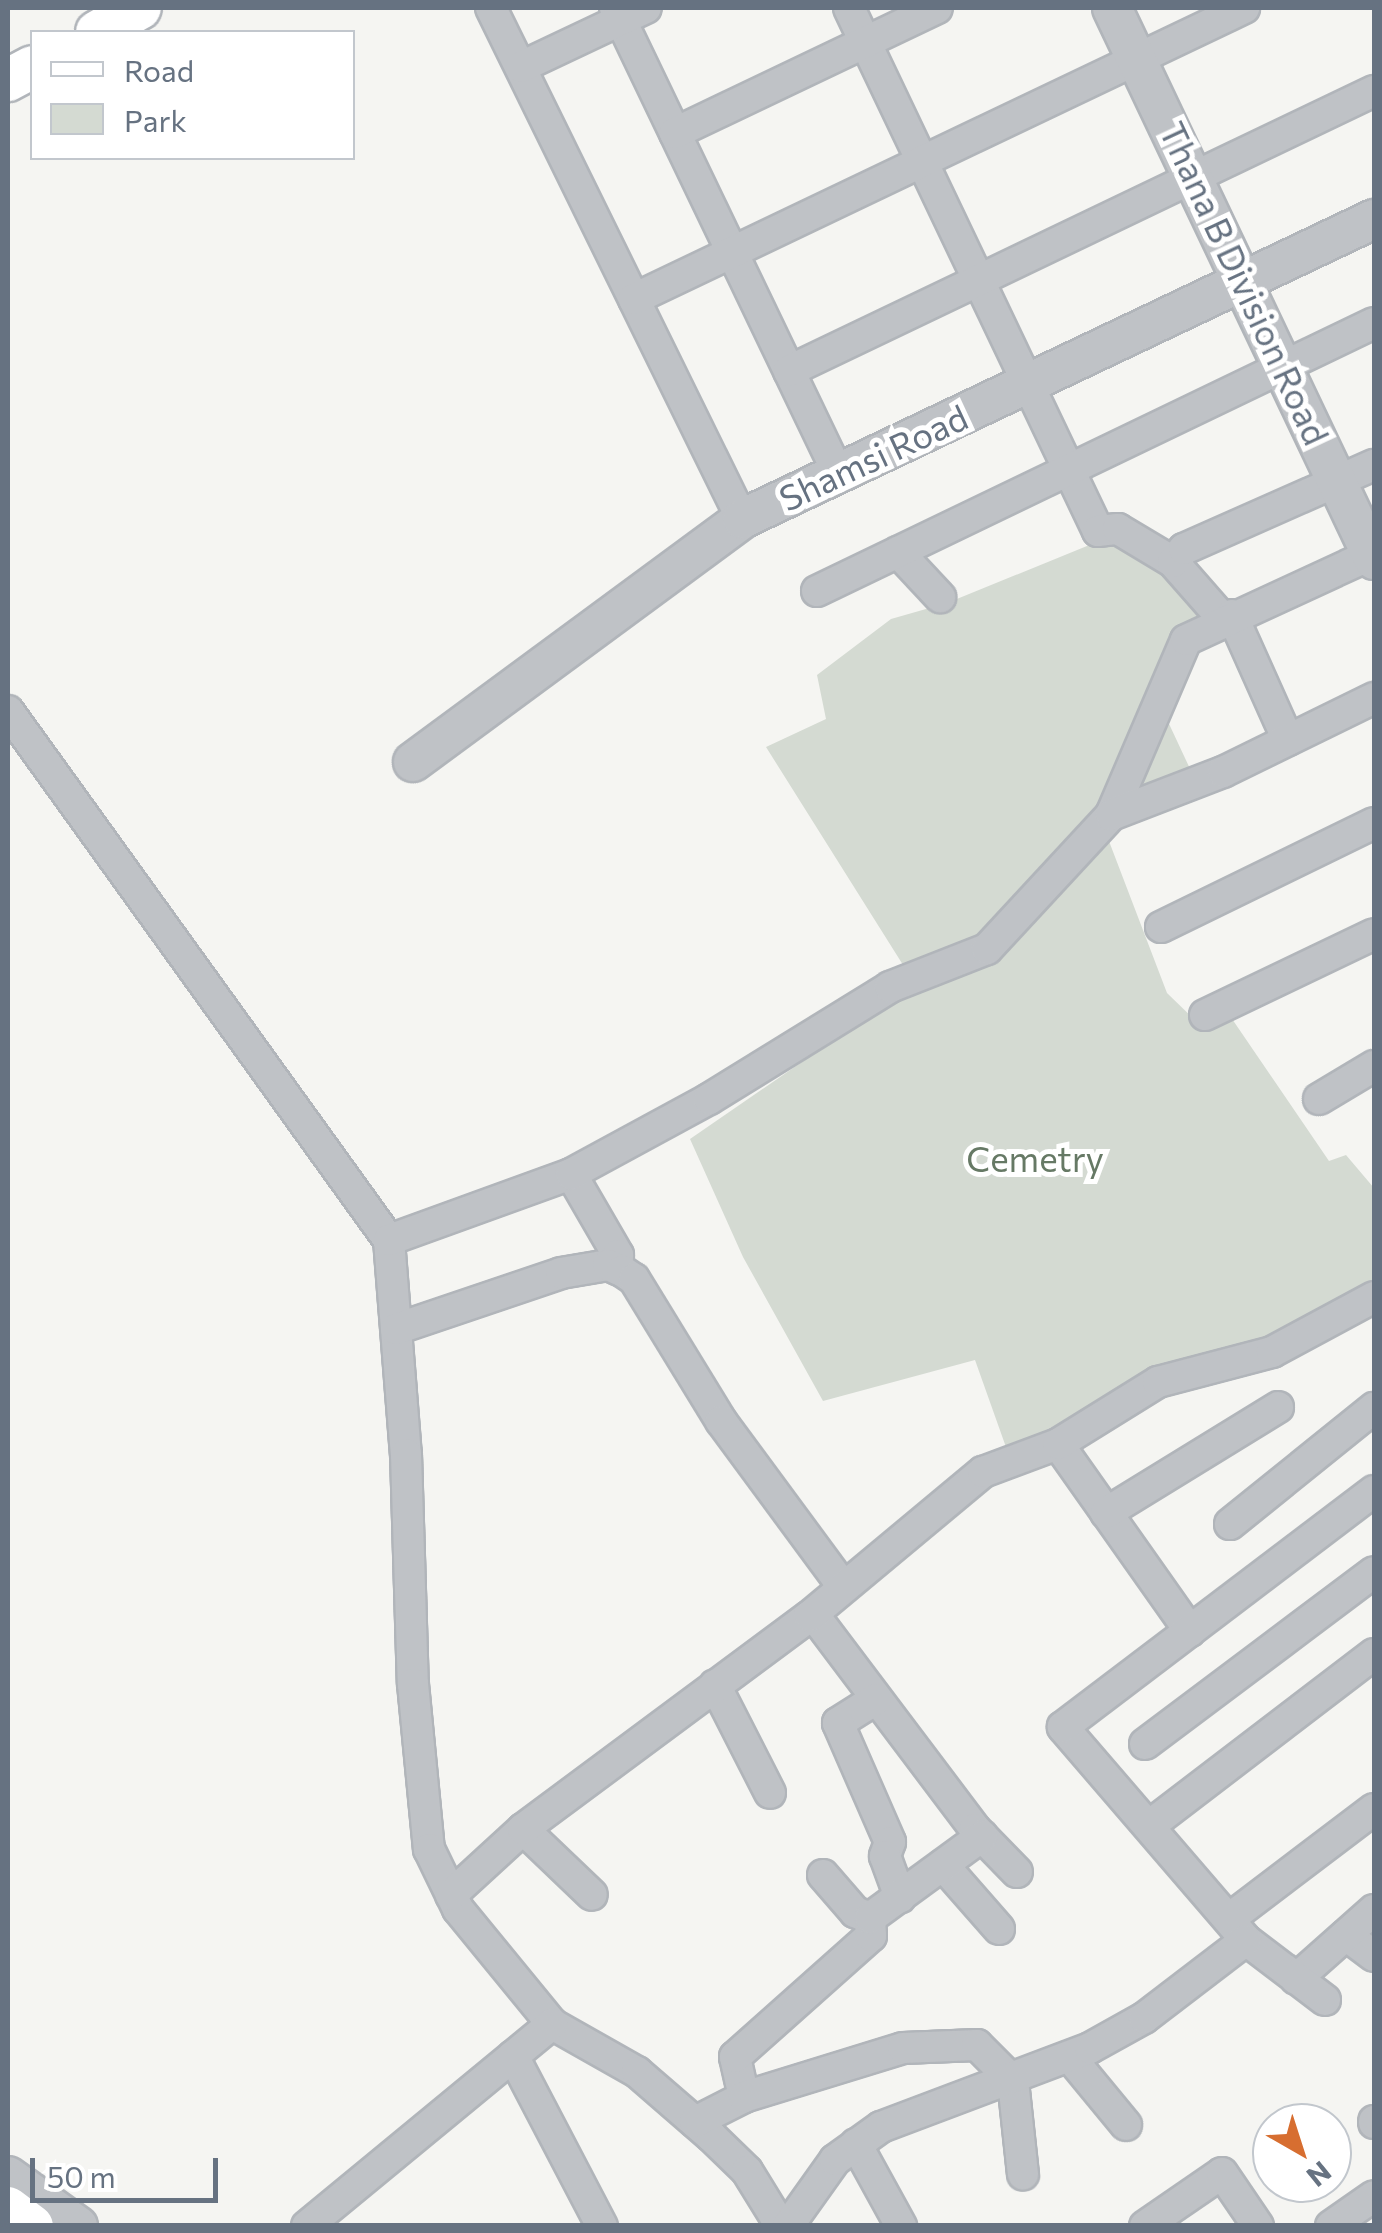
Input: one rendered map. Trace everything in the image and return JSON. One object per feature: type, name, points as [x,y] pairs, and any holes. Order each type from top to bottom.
[{"type":"main road","points":[[102,30],[140,8]]},
{"type":"main road","points":[[8,80],[30,68]]},
{"type":"main road","points":[[8,2208],[32,2226]]},
{"type":"street","points":[[491,8],[742,518]]},
{"type":"street","points":[[849,8],[1098,531],[1118,529],[1173,562],[1227,617],[1288,740]]},
{"type":"street","points":[[675,134],[937,8]]},
{"type":"street","name":"Thana B Division Road","points":[[1112,8],[1247,282],[1373,557]]},
{"type":"street","points":[[634,299],[1244,8]]},
{"type":"street","points":[[520,67],[627,12],[675,134],[838,474]]},
{"type":"street","points":[[789,371],[1374,91]]},
{"type":"street","name":"Shamsi Road","points":[[413,762],[742,518],[1374,219]]},
{"type":"street","points":[[817,591],[1374,323]]},
{"type":"street","points":[[1173,562],[1184,549],[1374,465]]},
{"type":"street","points":[[898,552],[940,597]]},
{"type":"street","points":[[389,1240],[571,1174],[709,1099],[890,987],[986,949],[1112,815],[1186,640],[1227,617],[1373,557]]},
{"type":"street","points":[[1112,815],[1288,740],[1374,698]]},
{"type":"street","points":[[8,711],[389,1240],[422,1776],[429,1849],[451,1895],[552,2024],[637,2072],[695,2122],[747,2171],[785,2226],[835,2160],[882,2127],[1013,2081],[1144,2018],[1374,1809]]},
{"type":"street","points":[[1161,927],[1374,824]]},
{"type":"street","points":[[1205,1015],[1374,934]]},
{"type":"street","points":[[1319,1099],[1374,1066]]},
{"type":"street","points":[[571,1174],[618,1255],[617,1269]]},
{"type":"street","points":[[396,1329],[561,1272],[617,1269],[634,1279],[721,1421],[842,1584]]},
{"type":"street","points":[[451,1895],[523,1829],[813,1614],[842,1584],[983,1472],[1058,1444],[1158,1382],[1272,1352],[1374,1297]]},
{"type":"street","points":[[1106,1512],[1278,1407]]},
{"type":"street","points":[[1230,1524],[1374,1408]]},
{"type":"street","points":[[1058,1444],[1190,1630]]},
{"type":"street","points":[[1326,2000],[1238,1929],[1064,1727],[1374,1491]]},
{"type":"street","points":[[1145,1744],[1374,1572]]},
{"type":"street","points":[[813,1614],[982,1836],[1018,1872]]},
{"type":"street","points":[[1149,1826],[1374,1654]]},
{"type":"street","points":[[715,1685],[770,1793]]},
{"type":"street","points":[[876,1699],[838,1723],[890,1842],[885,1856],[900,1897]]},
{"type":"street","points":[[523,1829],[592,1895]]},
{"type":"street","points":[[870,1918],[982,1836]]},
{"type":"street","points":[[942,1865],[999,1929]]},
{"type":"street","points":[[823,1875],[854,1912],[870,1918]]},
{"type":"street","points":[[1296,1979],[1374,1910]]},
{"type":"street","points":[[744,2097],[735,2056],[871,1936],[870,1918]]},
{"type":"street","points":[[1346,1935],[1374,1956]]},
{"type":"street","points":[[307,2226],[552,2024]]},
{"type":"street","points":[[695,2122],[744,2097],[903,2048],[956,2042],[977,2046],[1013,2081],[1023,2174]]},
{"type":"street","points":[[513,2056],[602,2226]]},
{"type":"street","points":[[1070,2056],[1126,2125]]},
{"type":"street","points":[[856,2144],[901,2226]]},
{"type":"street","points":[[1145,2226],[1222,2173],[1258,2226]]},
{"type":"street","points":[[8,2176],[78,2226]]},
{"type":"street","points":[[1343,2222],[1374,2196]]},
{"type":"green space","name":"Cemetry","points":[[1109,537],[1172,580],[1200,611],[1176,646],[1156,696],[1192,773],[1099,815],[1167,993],[1200,1025],[1228,1013],[1329,1161],[1346,1155],[1374,1188],[1374,1287],[1269,1344],[1157,1374],[1007,1450],[975,1360],[823,1401],[743,1257],[690,1139],[915,984],[766,747],[826,719],[817,675],[891,619],[947,603]]}]
